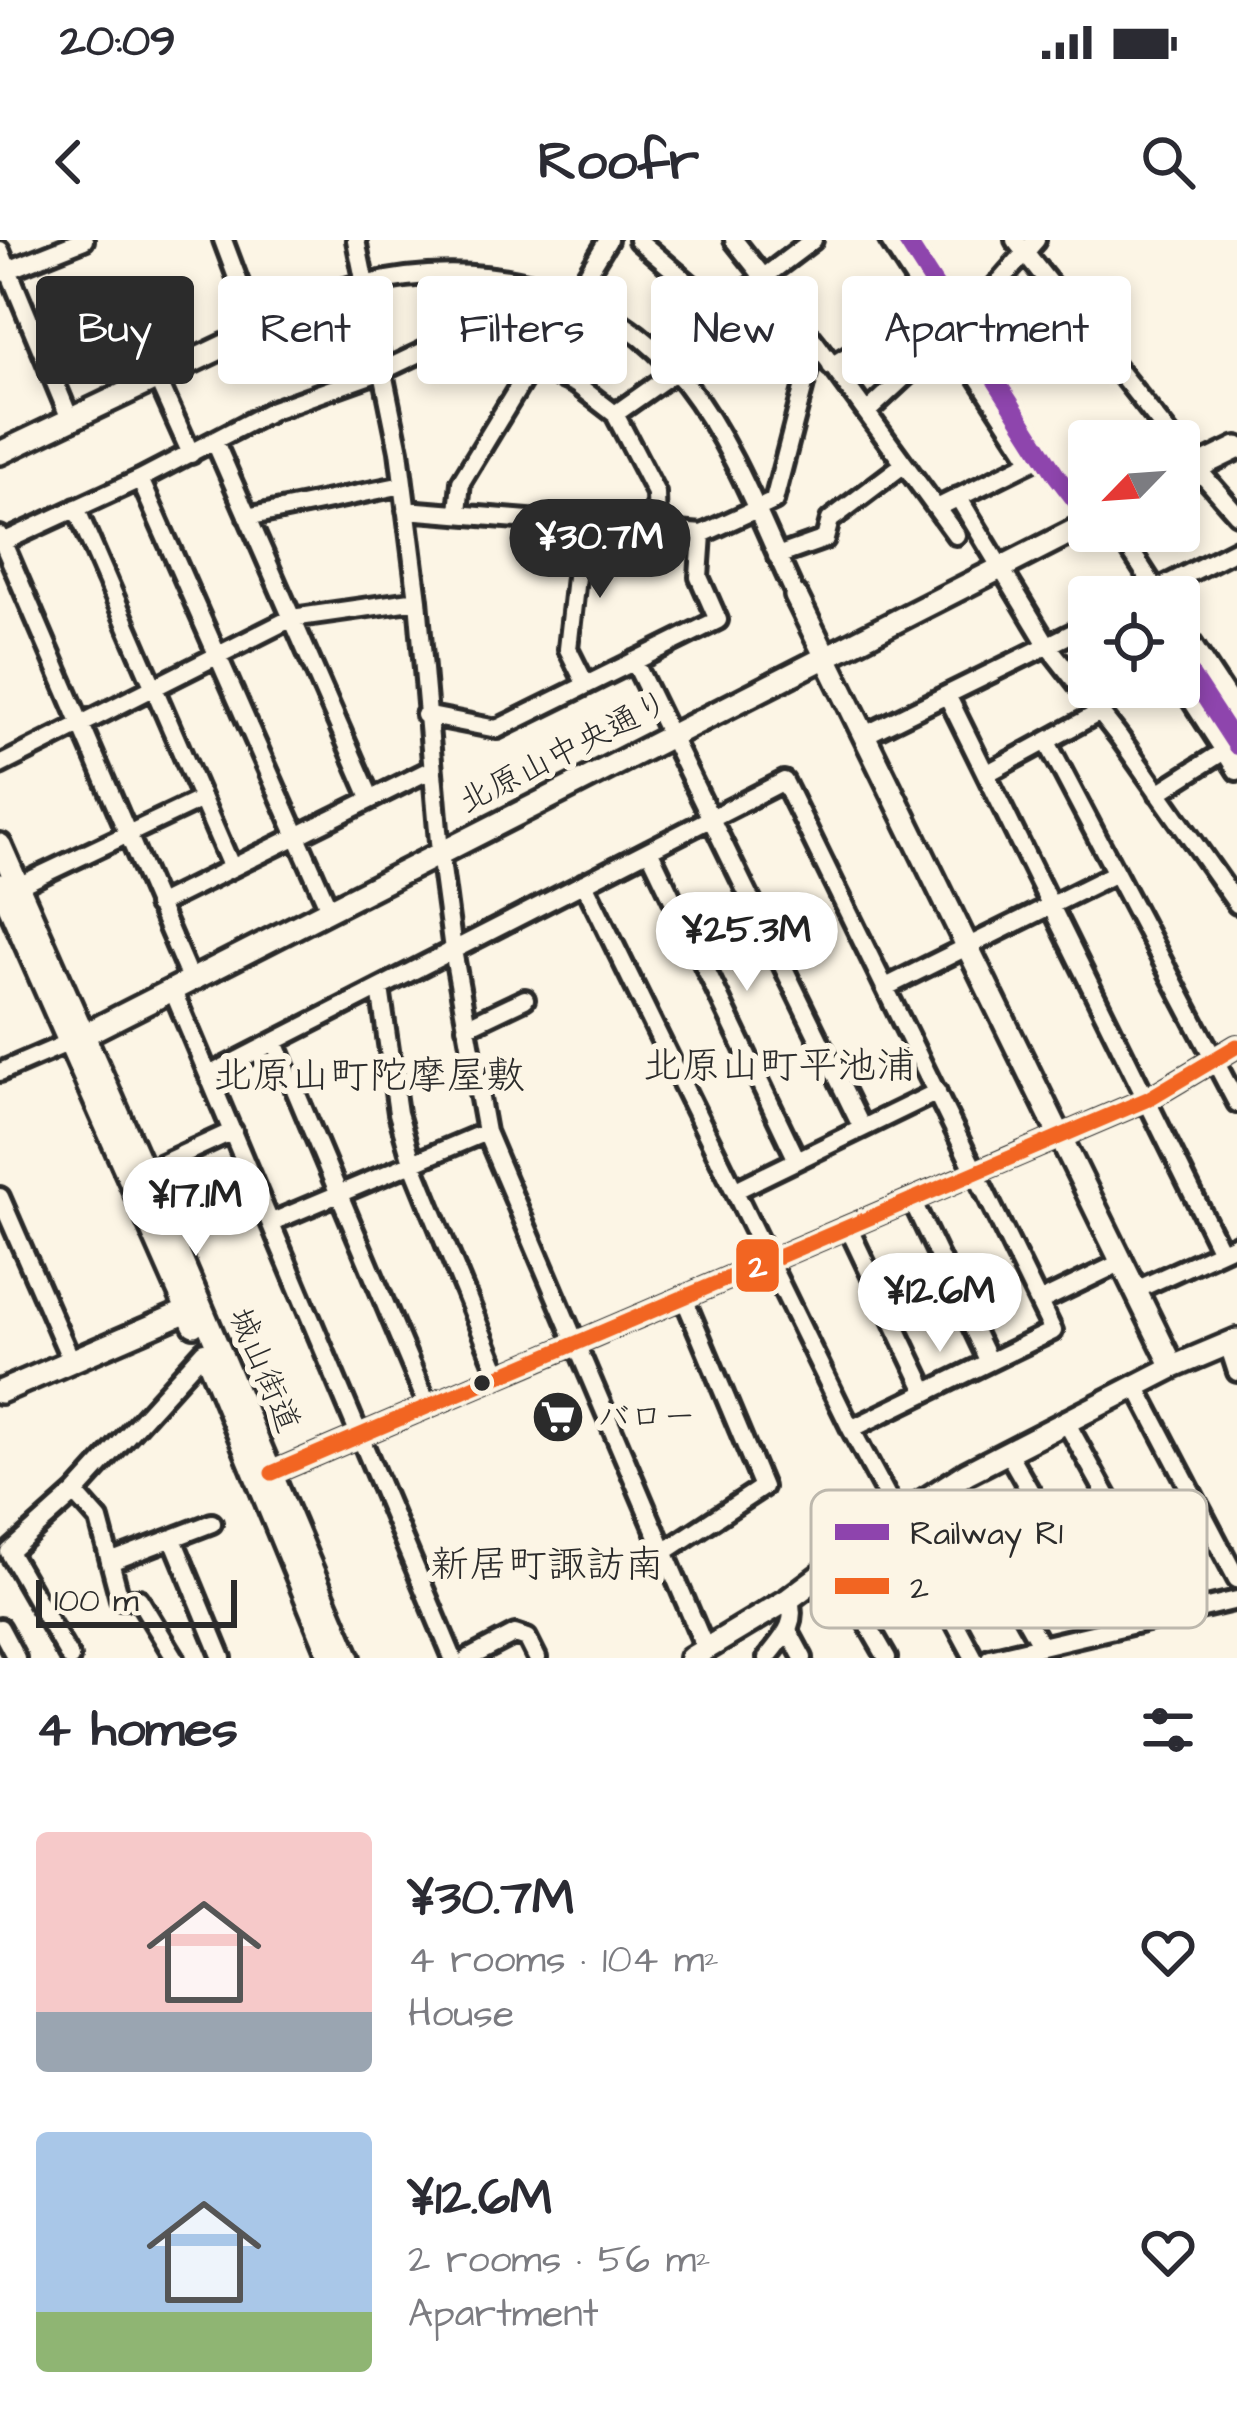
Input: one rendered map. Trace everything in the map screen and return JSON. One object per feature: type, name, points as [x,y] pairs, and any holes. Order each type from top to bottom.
[{"type":"street","points":[[4,272],[84,240]]},
{"type":"street","points":[[223,240],[236,276]]},
{"type":"street","points":[[356,240],[361,276]]},
{"type":"street","points":[[586,276],[608,240]]},
{"type":"street","points":[[638,240],[680,276]]},
{"type":"street","points":[[734,240],[763,276]]},
{"type":"street","points":[[765,276],[813,240]]},
{"type":"street","points":[[890,240],[912,276]]},
{"type":"street","points":[[1000,276],[1025,244],[1158,420]]},
{"type":"street","points":[[0,250],[4,272],[70,419]]},
{"type":"street","points":[[393,279],[464,272],[491,276]]},
{"type":"street","points":[[627,328],[651,349]]},
{"type":"street","points":[[818,346],[956,535]]},
{"type":"street","points":[[831,365],[842,359]]},
{"type":"street","points":[[0,453],[144,384]]},
{"type":"street","points":[[160,384],[191,454]]},
{"type":"street","points":[[346,384],[273,410],[191,454],[2,539],[158,904],[209,1075],[453,1658]]},
{"type":"street","points":[[384,384],[418,600],[430,770],[453,950],[486,1132],[664,1552],[699,1654],[811,1583]]},
{"type":"street","points":[[458,512],[461,482],[520,384]]},
{"type":"street","points":[[576,384],[615,414],[656,493],[657,530]]},
{"type":"street","points":[[615,414],[658,384]]},
{"type":"street","points":[[685,384],[712,423],[1173,1367]]},
{"type":"street","points":[[406,510],[702,534],[774,501],[804,384]]},
{"type":"street","points":[[937,508],[1032,461],[981,384]]},
{"type":"street","points":[[867,412],[894,386]]},
{"type":"street","points":[[215,442],[370,797]]},
{"type":"street","points":[[1200,466],[1237,448]]},
{"type":"street","points":[[777,556],[825,539],[830,520],[903,465]]},
{"type":"street","points":[[140,478],[329,909]]},
{"type":"street","points":[[1200,483],[1237,514]]},
{"type":"street","points":[[247,517],[403,485]]},
{"type":"street","points":[[958,497],[1048,646],[1237,904]]},
{"type":"street","points":[[76,508],[231,866]]},
{"type":"street","points":[[582,523],[568,649],[586,685]]},
{"type":"street","points":[[425,716],[497,729],[718,620],[699,577],[702,534]]},
{"type":"street","name":"北原山中央通り","points":[[77,1038],[1068,534]]},
{"type":"street","points":[[1190,576],[1237,549]]},
{"type":"street","points":[[0,765],[292,618],[418,600]]},
{"type":"street","points":[[865,735],[1068,636]]},
{"type":"street","points":[[1200,656],[1237,712]]},
{"type":"street","points":[[634,662],[862,1128]]},
{"type":"street","points":[[947,695],[1148,1099],[1229,1248],[1136,1290]]},
{"type":"street","points":[[1196,708],[1237,771]]},
{"type":"street","points":[[986,774],[1100,712]]},
{"type":"street","points":[[1047,742],[1237,1103]]},
{"type":"street","points":[[1158,793],[1224,751]]},
{"type":"street","points":[[158,904],[430,770]]},
{"type":"street","points":[[209,1075],[784,781],[1053,1331],[851,1429]]},
{"type":"street","points":[[9,885],[202,799]]},
{"type":"street","name":"城山街道","points":[[0,844],[9,885],[77,1038],[332,1658]]},
{"type":"street","points":[[649,850],[797,1160]]},
{"type":"street","points":[[886,987],[1116,873]]},
{"type":"street","points":[[584,883],[883,1490]]},
{"type":"street","points":[[380,988],[398,1113],[412,1162],[499,1375]]},
{"type":"street","points":[[466,1027],[525,999]]},
{"type":"street","points":[[0,1072],[77,1038]]},
{"type":"street","name":"城山街道","points":[[77,1038],[144,1172],[349,1658]]},
{"type":"street","points":[[275,1042],[428,1406]]},
{"type":"street","points":[[272,1473],[1148,1099],[1237,1046]]},
{"type":"street","points":[[736,1190],[937,1092]]},
{"type":"street","points":[[144,1172],[233,1131]]},
{"type":"street","points":[[272,1222],[486,1132]]},
{"type":"street","points":[[0,1197],[71,1360]]},
{"type":"street","points":[[912,1200],[988,1360]]},
{"type":"street","points":[[848,1227],[926,1391]]},
{"type":"street","points":[[1039,1302],[1122,1262]]},
{"type":"street","points":[[664,1552],[763,1487],[684,1298]]},
{"type":"street","points":[[0,1392],[187,1311]]},
{"type":"street","points":[[940,1490],[1065,1420],[1233,1342],[1237,1372]]},
{"type":"street","points":[[70,1658],[9,1552],[75,1492],[205,1351]]},
{"type":"street","points":[[1136,1385],[1191,1490]]},
{"type":"street","points":[[1065,1420],[1104,1490]]},
{"type":"street","points":[[1007,1451],[1029,1490]]},
{"type":"street","points":[[949,1484],[952,1490]]},
{"type":"street","points":[[75,1492],[99,1520],[120,1599],[139,1599],[175,1658]]},
{"type":"street","points":[[1207,1521],[1237,1579]]},
{"type":"street","points":[[110,1562],[212,1523]]},
{"type":"street","points":[[173,1539],[222,1658]]},
{"type":"street","points":[[766,1658],[788,1630],[794,1610],[789,1599]]},
{"type":"street","points":[[1207,1607],[1237,1600]]},
{"type":"street","points":[[870,1628],[887,1658]]},
{"type":"street","points":[[958,1628],[974,1658]]},
{"type":"street","points":[[1031,1628],[1041,1646]]},
{"type":"street","points":[[990,1658],[1114,1628]]},
{"type":"street","points":[[788,1630],[803,1658]]},
{"type":"street","points":[[470,1658],[515,1634],[527,1638],[537,1658]]},
{"type":"rail line","name":"R1","points":[[906,240],[1068,491]]},
{"type":"rail line","name":"R1","points":[[1200,689],[1237,746]]},
{"type":"transit line","name":"2","points":[[272,1473],[1148,1099],[1237,1046]]},
{"type":"place","name":"バロー","points":[[558,1417]]},
{"type":"district","name":"北原山町平池浦","points":[[779,1067]]},
{"type":"district","name":"北原山町陀摩屋敷","points":[[369,1077]]},
{"type":"district","name":"新居町諏訪南","points":[[547,1566]]}]
